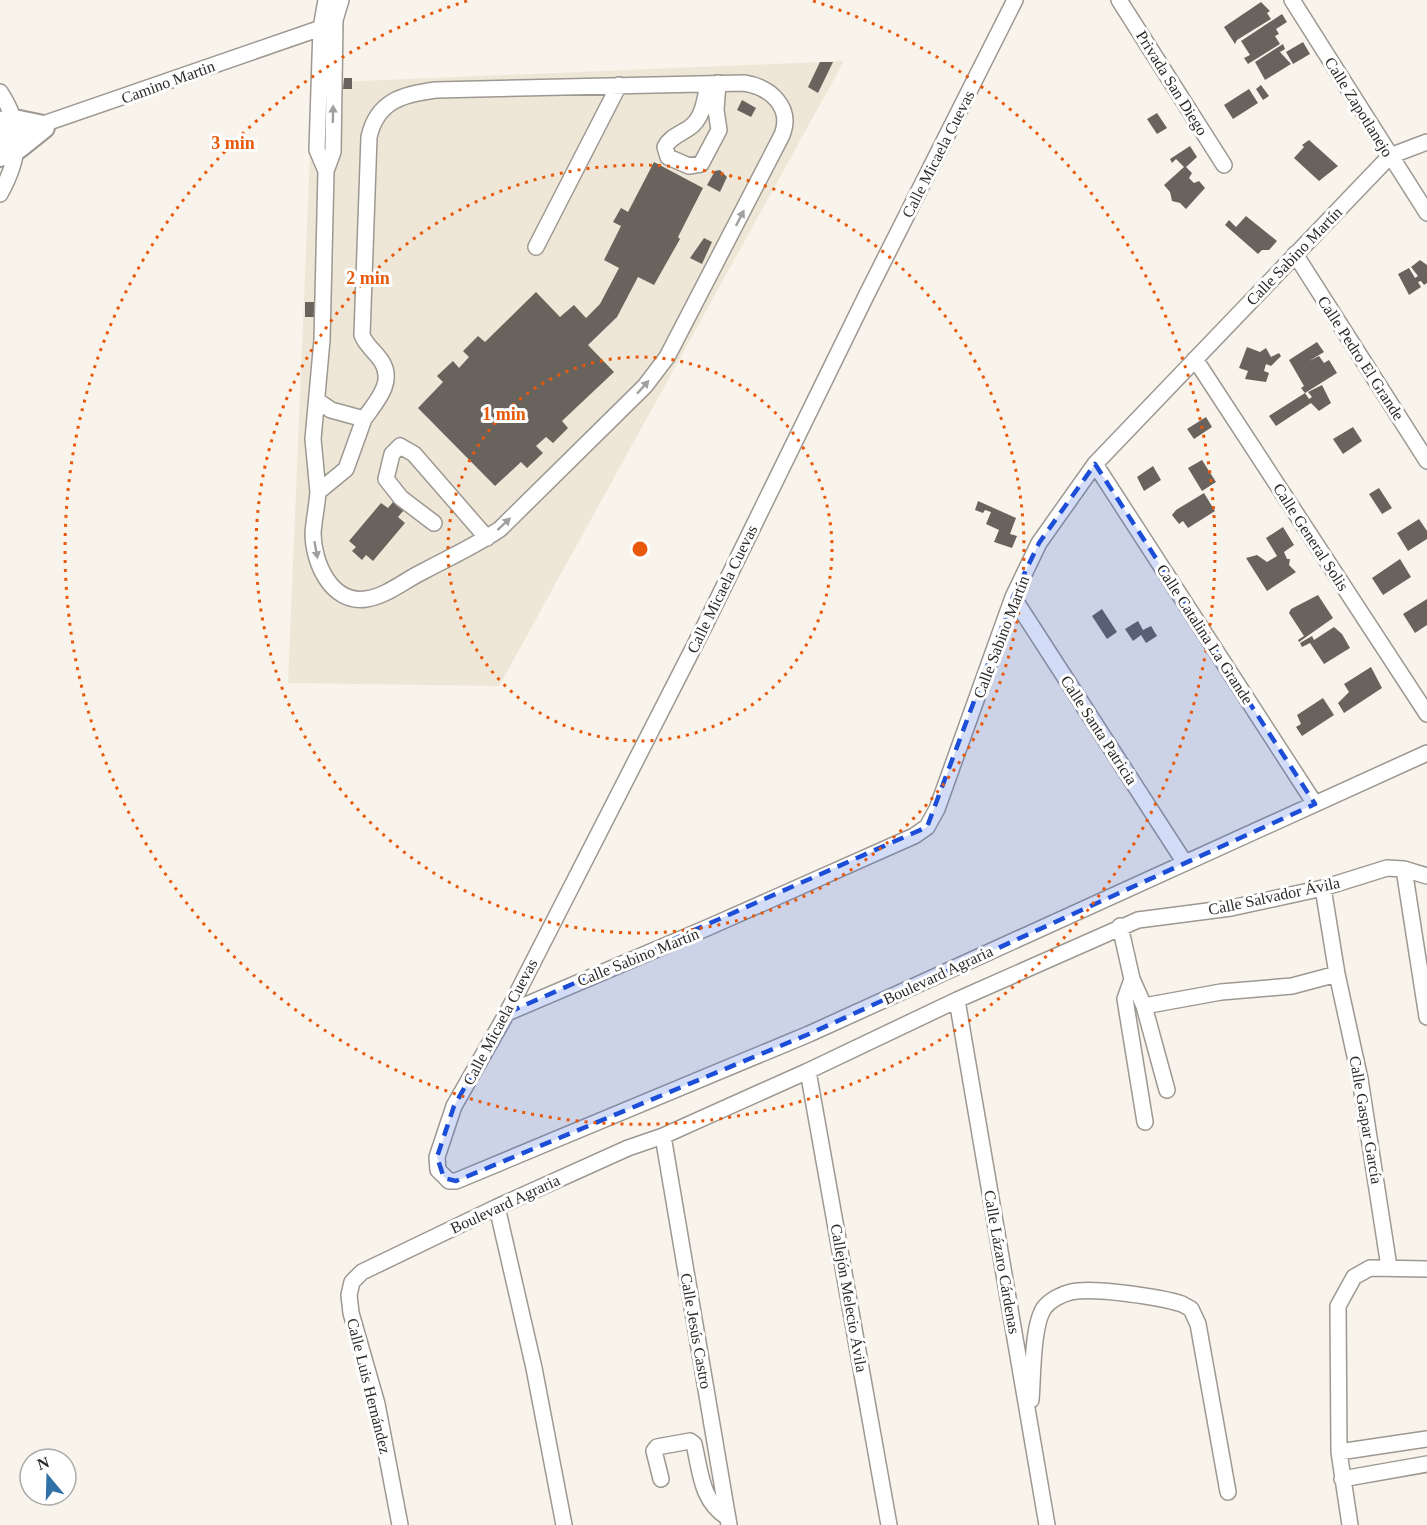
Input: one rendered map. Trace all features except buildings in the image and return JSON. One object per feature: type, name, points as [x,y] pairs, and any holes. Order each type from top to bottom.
[{"type":"highway","points":[[8,137],[43,127]]},
{"type":"street","points":[[326,0],[321,28],[317,150],[326,171]]},
{"type":"street","points":[[318,492],[346,469],[364,419],[387,380],[383,364],[362,335],[369,137],[378,114],[401,96],[436,90],[744,83],[765,88],[782,108],[785,126],[698,302],[667,357],[645,386],[500,529],[384,593],[365,599],[346,597],[334,591],[317,560],[313,535],[318,492],[313,439],[322,340],[326,171],[333,152],[335,20],[341,0]]},
{"type":"street","name":"Calle Micaela Cuevas","points":[[444,1178],[438,1170],[437,1157],[454,1106],[507,1012],[705,625],[866,296],[1015,0]]},
{"type":"street","name":"Privada San Diego","points":[[1119,0],[1224,165]]},
{"type":"street","name":"Calle Zapotlanejo","points":[[1292,0],[1427,213]]},
{"type":"street","name":"Camino Martin","points":[[43,127],[321,28],[335,20]]},
{"type":"street","points":[[713,83],[719,130],[701,164],[689,166],[668,157],[665,147],[668,141],[696,123],[713,83]]},
{"type":"street","points":[[536,247],[619,85]]},
{"type":"street","points":[[0,92],[8,137],[0,194]]},
{"type":"street","name":"Calle Sabino Martín","points":[[507,1012],[710,927],[914,836],[927,827],[937,809],[1013,597],[1039,543],[1095,464],[1390,156],[1427,142]]},
{"type":"street","name":"Calle Pedro El Grande","points":[[1295,254],[1427,461]]},
{"type":"street","name":"Calle General Solis","points":[[1195,359],[1427,714]]},
{"type":"street","points":[[318,402],[331,410],[364,419]]},
{"type":"street","points":[[434,523],[401,498],[386,478],[392,454],[400,446],[414,454],[486,538]]},
{"type":"street","name":"Calle Catalina La Grande","points":[[1095,464],[1315,804]]},
{"type":"street","name":"Calle Santa Patricia","points":[[1013,597],[1185,863]]},
{"type":"street","name":"Boulevard Agraria","points":[[444,1178],[456,1181],[809,1034],[1427,753]]},
{"type":"street","name":"Calle Salvador Ávila","points":[[957,1000],[1138,920],[1231,908],[1323,888],[1387,868],[1404,869],[1427,876]]},
{"type":"street","points":[[1404,869],[1427,1017]]},
{"type":"street","name":"Calle Gaspar García","points":[[1323,888],[1337,974],[1360,1079],[1389,1267]]},
{"type":"street","points":[[1120,926],[1132,979],[1144,1006],[1167,1090]]},
{"type":"street","points":[[1144,1006],[1221,992],[1292,986],[1337,974]]},
{"type":"street","points":[[1132,979],[1125,999],[1145,1122]]},
{"type":"street","name":"Boulevard Agraria","points":[[352,1282],[362,1272],[497,1207],[808,1071],[957,1000]]},
{"type":"street","name":"Calle Lázaro Cárdenas","points":[[957,1000],[1047,1525]]},
{"type":"street","name":"Callejón Melecio Ávila","points":[[808,1071],[889,1525]]},
{"type":"street","name":"Calle Jesús Castro","points":[[663,1136],[729,1522]]},
{"type":"street","points":[[497,1207],[534,1368],[564,1525]]},
{"type":"street","points":[[1350,1525],[1339,1452],[1338,1306],[1354,1277],[1370,1268],[1427,1269]]},
{"type":"street","name":"Calle Luis Hernández","points":[[352,1282],[349,1295],[351,1313],[377,1404],[400,1525]]},
{"type":"street","points":[[1029,1422],[1038,1327],[1043,1309],[1055,1298],[1071,1292],[1088,1291],[1182,1304],[1191,1309],[1198,1324],[1228,1492]]},
{"type":"street","points":[[1339,1452],[1427,1439]]},
{"type":"street","points":[[661,1479],[654,1451],[657,1448],[690,1441],[694,1444],[707,1497],[713,1509],[729,1522]]},
{"type":"street","points":[[1342,1479],[1427,1464]]},
{"type":"highlighted area","points":[[1095,464],[1315,804],[809,1034],[456,1181],[444,1178],[437,1157],[454,1106],[507,1013],[927,827],[1013,597],[1039,543]]},
{"type":"shaded area","points":[[844,61],[499,686],[288,683],[313,83]]}]
